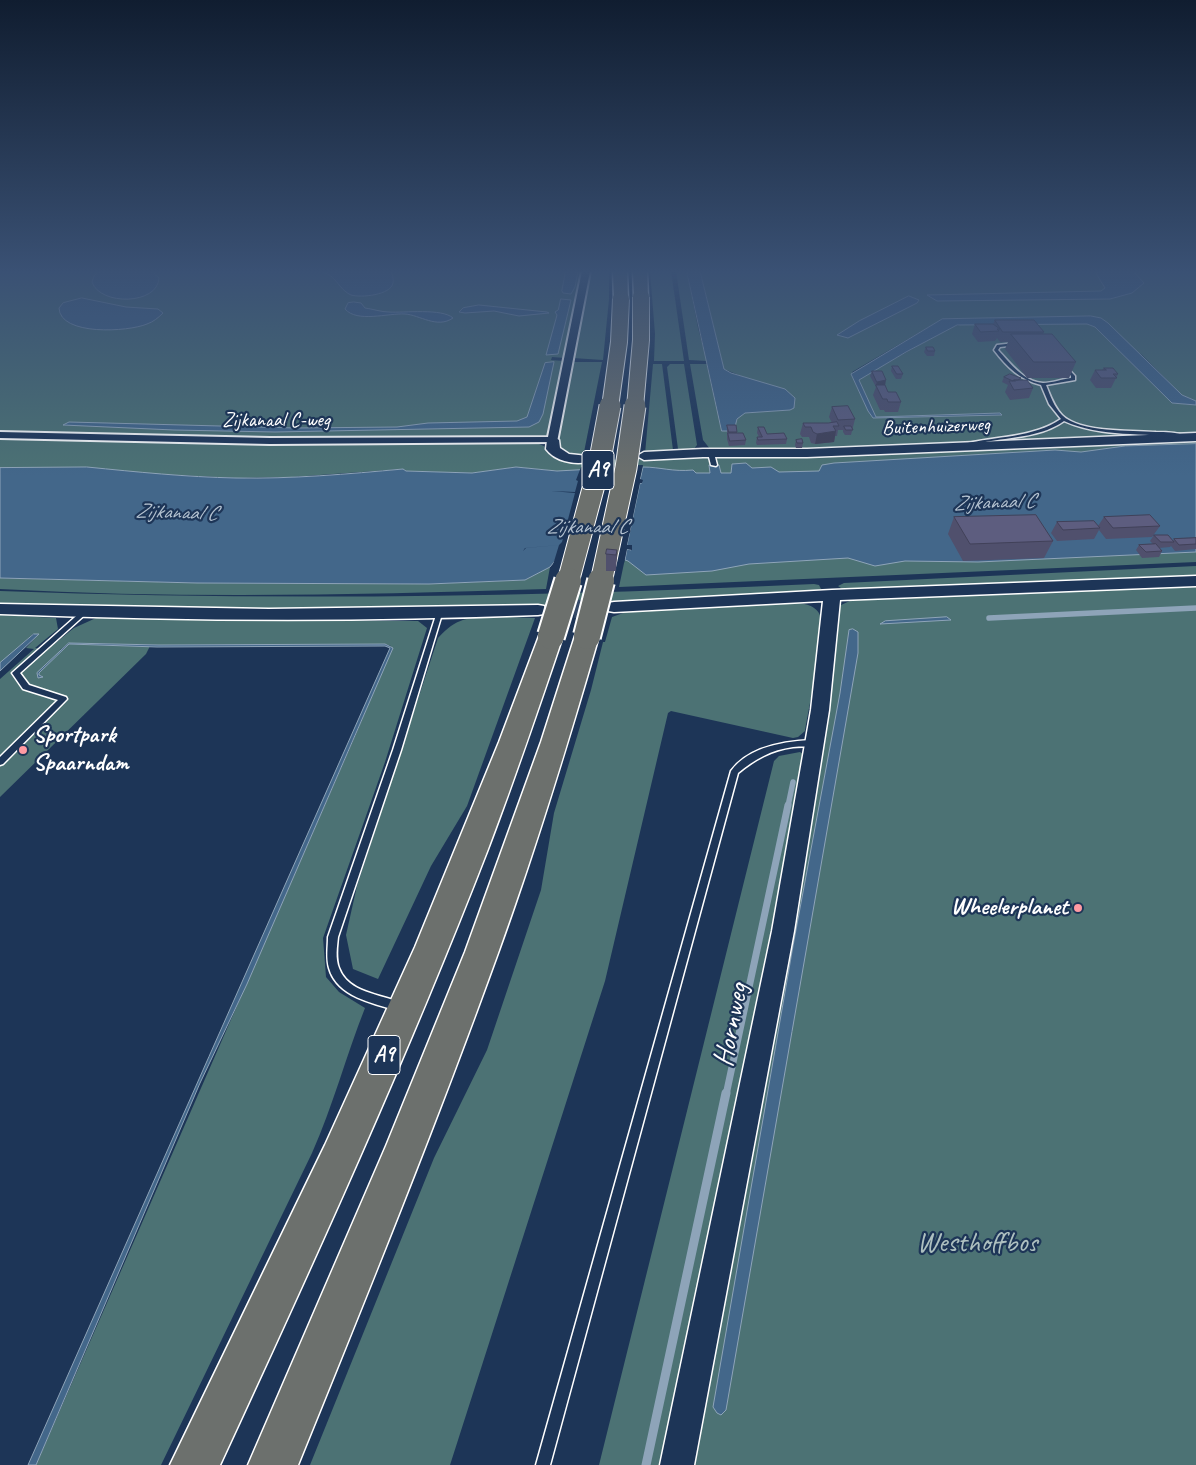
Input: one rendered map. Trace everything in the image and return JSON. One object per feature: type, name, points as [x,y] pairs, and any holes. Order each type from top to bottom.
[{"type":"highway","name":"A9","points":[[195,1465],[310,1225],[475,844],[519,729],[544,623],[579,549],[596,478],[615,376],[618,339]]},
{"type":"highway","name":"A9","points":[[272,1465],[377,1218],[467,994],[524,835],[563,718],[587,636],[608,553],[632,430],[639,378],[640,339]]},
{"type":"street","points":[[573,339],[553,448],[558,454],[567,458],[583,459]]},
{"type":"street","name":"Zijkanaal C-weg","points":[[0,435],[260,440],[553,440]]},
{"type":"street","name":"Buitenhuizerweg","points":[[644,456],[677,454],[712,459],[965,445],[1194,437]]},
{"type":"street","points":[[614,607],[832,595],[1196,581]]},
{"type":"street","name":"Hornweg","points":[[677,1465],[783,931],[820,710],[832,595]]},
{"type":"street","points":[[0,609],[200,615],[439,614],[544,623]]},
{"type":"lane","points":[[1025,344],[1002,345],[996,350],[1019,376],[1032,382],[1043,384],[1074,378],[1060,360]]},
{"type":"lane","points":[[1043,384],[1056,410],[1064,419],[1095,428],[1164,432],[1194,437]]},
{"type":"lane","points":[[965,445],[989,438],[1048,430],[1064,419]]},
{"type":"lane","points":[[0,762],[63,698],[26,687],[16,673],[85,612]]},
{"type":"lane","points":[[405,1008],[362,995],[344,985],[335,970],[330,955],[333,937],[400,741],[439,614]]},
{"type":"lane","points":[[543,1465],[735,771],[751,757],[784,745],[814,743]]},
{"type":"green space","points":[[0,339],[568,339],[565,358],[552,357],[551,360],[564,361],[548,435],[539,438],[320,438],[296,436],[280,439],[0,433]]},
{"type":"green space","points":[[576,339],[605,339],[603,360],[573,358]]},
{"type":"green space","points":[[655,339],[681,339],[684,361],[654,361]]},
{"type":"green space","points":[[686,339],[701,339],[707,361],[689,360]]},
{"type":"green space","points":[[717,339],[907,339],[852,372],[870,406],[859,380],[860,378],[930,339],[1108,339],[1172,403],[1196,405],[1196,435],[830,450],[710,449],[703,440],[690,364],[707,364],[722,431],[735,424],[739,416],[745,413],[794,408],[795,398],[724,369]]},
{"type":"green space","points":[[1122,339],[1196,339],[1196,401],[1182,395],[1142,355]]},
{"type":"green space","points":[[572,362],[602,362],[583,457],[565,451],[556,442]]},
{"type":"green space","points":[[653,364],[662,364],[673,450],[645,454]]},
{"type":"green space","points":[[670,364],[684,364],[697,445],[692,451],[679,451],[678,449],[667,367]]},
{"type":"green space","points":[[0,436],[534,442],[544,446],[550,455],[563,461],[708,457],[710,465],[717,465],[716,457],[1196,439],[1196,562],[619,587],[627,549],[631,550],[557,471],[516,467],[472,473],[406,471],[403,469],[292,477],[236,478],[87,468],[10,469],[0,468]]},
{"type":"green space","points":[[1196,566],[1196,578],[844,590],[838,586],[844,583]]},
{"type":"green space","points":[[550,567],[546,589],[410,593],[205,595],[0,589],[0,578],[197,583],[429,584],[525,580]]},
{"type":"green space","points":[[819,585],[821,589],[815,591],[616,602],[407,609],[122,609],[0,603],[0,591],[305,597],[509,595]]},
{"type":"green space","name":"Westhoffbos","points":[[1196,587],[1196,1465],[688,1465],[839,606],[854,599]]},
{"type":"green space","points":[[786,603],[810,605],[820,615],[821,636],[819,652],[805,731],[798,737],[793,738],[671,711],[668,713],[605,981],[450,1465],[310,1465],[434,1158],[487,1050],[541,890],[554,813],[591,690],[603,642],[605,642],[612,617],[626,612]]},
{"type":"green space","points":[[0,615],[56,618],[58,629],[35,648],[48,649],[74,628],[96,618],[418,621],[427,628],[385,762],[323,938],[326,977],[339,992],[365,1008],[312,1153],[161,1465],[36,1465],[356,734],[390,653],[391,646],[385,644],[159,645],[69,643],[60,650],[63,650],[69,644],[150,646],[146,654],[0,797],[0,679],[34,649],[26,648],[38,635],[33,634],[0,664]]},
{"type":"green space","points":[[469,618],[535,618],[467,806],[431,866],[378,979],[353,969],[346,935],[357,886],[438,638],[454,624]]},
{"type":"green space","points":[[800,752],[803,754],[778,896],[662,1465],[599,1465],[774,761],[779,756]]},
{"type":"water","points":[[550,339],[562,339],[558,354],[546,355]]},
{"type":"water","points":[[702,339],[717,339],[724,369],[731,373],[785,389],[795,398],[794,408],[790,410],[745,413],[737,419],[734,431],[722,431]]},
{"type":"water","points":[[908,339],[930,339],[859,380],[876,417],[1000,413],[1002,415],[873,418],[851,374]]},
{"type":"water","points":[[1108,339],[1125,339],[1182,395],[1196,401],[1196,405],[1172,403]]},
{"type":"water","points":[[554,362],[543,414],[539,422],[529,427],[275,432],[63,425],[69,422],[296,428],[397,427],[428,423],[517,421],[527,417],[545,363]]},
{"type":"water","name":"Zijkanaal C","points":[[1196,444],[1196,552],[978,562],[905,561],[875,566],[848,558],[749,564],[712,571],[646,575],[625,560],[627,549],[631,550],[627,545],[640,483],[642,483],[640,480],[643,467],[710,473],[709,465],[719,465],[721,473],[731,473],[732,464],[746,463],[752,468],[771,467],[779,472],[819,471],[822,465],[834,463],[1055,450],[1081,452],[1125,446]]},
{"type":"water","name":"Zijkanaal C","points":[[87,467],[180,475],[257,478],[320,476],[403,469],[406,471],[472,473],[516,467],[557,471],[612,468],[558,557],[550,567],[525,580],[429,584],[197,583],[0,578],[0,468]]},
{"type":"water","points":[[947,617],[951,620],[880,624],[885,621]]},
{"type":"water","points":[[853,629],[858,632],[858,653],[726,1410],[721,1415],[713,1407],[793,946],[840,693],[849,630]]},
{"type":"water","points":[[34,634],[39,634],[0,671],[0,663]]},
{"type":"water","points":[[69,643],[159,645],[385,644],[393,648],[247,984],[200,1083],[36,1465],[28,1465],[390,648],[385,646],[157,647],[69,644],[39,673],[43,677],[38,678],[37,673]]},
{"type":"pier","points":[[643,465],[640,479],[643,480],[640,483],[627,545],[632,545],[632,550],[627,549],[624,563],[559,560],[552,568],[559,545],[562,542],[575,493],[551,491],[575,492],[578,481],[576,480],[581,467]]},
{"type":"building","points":[[1015,339],[1057,339],[1076,362],[1034,362]]},
{"type":"building","points":[[926,347],[933,347],[935,351],[928,351]]},
{"type":"building","points":[[892,366],[898,366],[903,374],[897,374]]},
{"type":"building","points":[[1104,368],[1113,368],[1118,374],[1113,374],[1117,378],[1101,378],[1095,370],[1106,370]]},
{"type":"building","points":[[872,371],[882,371],[886,380],[877,382]]},
{"type":"building","points":[[1010,374],[1021,378],[1013,381],[1004,377]]},
{"type":"building","points":[[1027,380],[1033,388],[1014,390],[1009,381]]},
{"type":"building","points":[[876,385],[885,385],[888,392],[896,392],[901,402],[888,402],[887,399],[883,399]]},
{"type":"building","points":[[848,406],[855,419],[838,420],[832,407]]},
{"type":"building","points":[[837,422],[839,426],[833,426],[836,431],[817,434],[813,432],[811,427],[805,427],[803,423],[828,423]]},
{"type":"building","points":[[727,425],[736,425],[737,432],[729,432]]},
{"type":"building","points":[[844,426],[851,426],[853,430],[846,430]]},
{"type":"building","points":[[758,427],[764,427],[767,434],[784,433],[787,439],[758,440],[757,437],[762,437]]},
{"type":"building","points":[[728,433],[743,433],[746,440],[730,441]]},
{"type":"building","points":[[802,439],[803,443],[797,443],[796,440]]},
{"type":"building","points":[[1036,515],[1053,541],[970,544],[954,517]]},
{"type":"building","points":[[1150,515],[1160,526],[1113,528],[1104,517]]},
{"type":"building","points":[[1094,521],[1100,528],[1063,530],[1057,522]]},
{"type":"building","points":[[1154,535],[1168,535],[1174,542],[1161,542]]},
{"type":"building","points":[[1196,538],[1196,544],[1179,545],[1174,539]]},
{"type":"building","points":[[1156,544],[1162,551],[1146,552],[1139,545]]},
{"type":"building","points":[[607,549],[617,550],[616,555],[606,554]]},
{"type":"waterway","points":[[989,618],[1196,608]]},
{"type":"waterway","points":[[788,806],[793,782]]},
{"type":"waterway","points":[[726,1095],[788,805]]},
{"type":"waterway","points":[[646,1465],[726,1093]]},
{"type":"tunnel","points":[[547,610],[604,608]]},
{"type":"place","name":"Sportpark Spaarndam","points":[[23,750]]},
{"type":"place","name":"Wheelerplanet","points":[[1078,908]]}]
